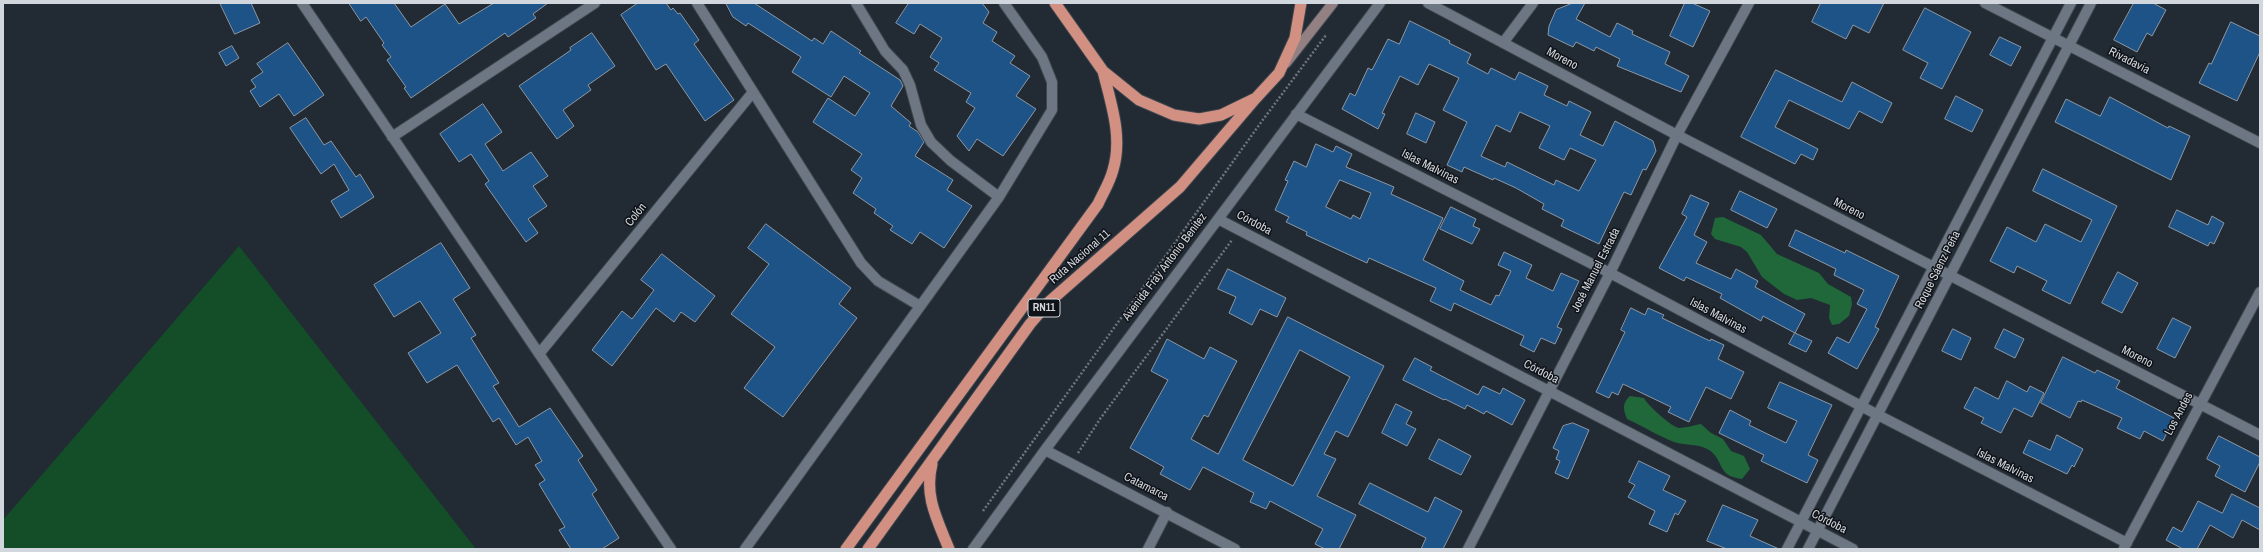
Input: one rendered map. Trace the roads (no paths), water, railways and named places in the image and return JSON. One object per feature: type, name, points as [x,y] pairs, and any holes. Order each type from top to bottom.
[{"type":"highway","name":"Ruta Nacional 11","points":[[1055,3],[1103,71],[1139,100],[1174,116],[1199,119],[1221,115],[1256,98]]},
{"type":"highway","name":"Ruta Nacional 11","points":[[868,549],[1030,324],[1065,286],[1180,187],[1278,73],[1295,38],[1301,3]]},
{"type":"highway","name":"Ruta Nacional 11","points":[[846,549],[1098,204],[1113,171],[1117,152],[1117,132],[1103,71]]},
{"type":"highway","points":[[933,458],[928,480],[930,494],[949,549]]},
{"type":"main road","points":[[1278,73],[1333,3]]},
{"type":"street","points":[[302,3],[671,549]]},
{"type":"street","points":[[392,137],[595,3]]},
{"type":"street","points":[[697,3],[861,263],[878,281],[920,306]]},
{"type":"street","points":[[856,3],[886,51],[903,70],[910,85],[921,125],[931,142],[952,161],[999,197]]},
{"type":"street","points":[[744,549],[999,197],[1052,110],[1052,82],[1042,57],[1004,3]]},
{"type":"street","name":"Avenida Fray Antonio Benitez","points":[[973,549],[1044,450],[1380,3]]},
{"type":"street","name":"Moreno","points":[[1428,3],[1677,135],[2260,434]]},
{"type":"street","points":[[1503,43],[1533,3]]},
{"type":"street","name":"José Manuel Estrada","points":[[1468,549],[1610,273],[1677,135],[1749,3]]},
{"type":"street","name":"Rivadavia","points":[[1985,3],[2260,143]]},
{"type":"street","name":"Roque Sáenz Peña","points":[[1787,549],[2070,3]]},
{"type":"street","name":"Roque Sáenz Peña","points":[[1808,549],[2091,3]]},
{"type":"street","name":"Colón","points":[[539,354],[753,92]]},
{"type":"street","name":"Islas Malvinas","points":[[1296,114],[1610,273],[2125,546]]},
{"type":"street","name":"Córdoba","points":[[1218,219],[1853,549]]},
{"type":"street","name":"Los Andes","points":[[2125,546],[2199,404],[2260,292]]},
{"type":"street","name":"Catamarca","points":[[1044,450],[1167,512],[1236,549]]},
{"type":"street","points":[[1148,549],[1167,512]]}]
